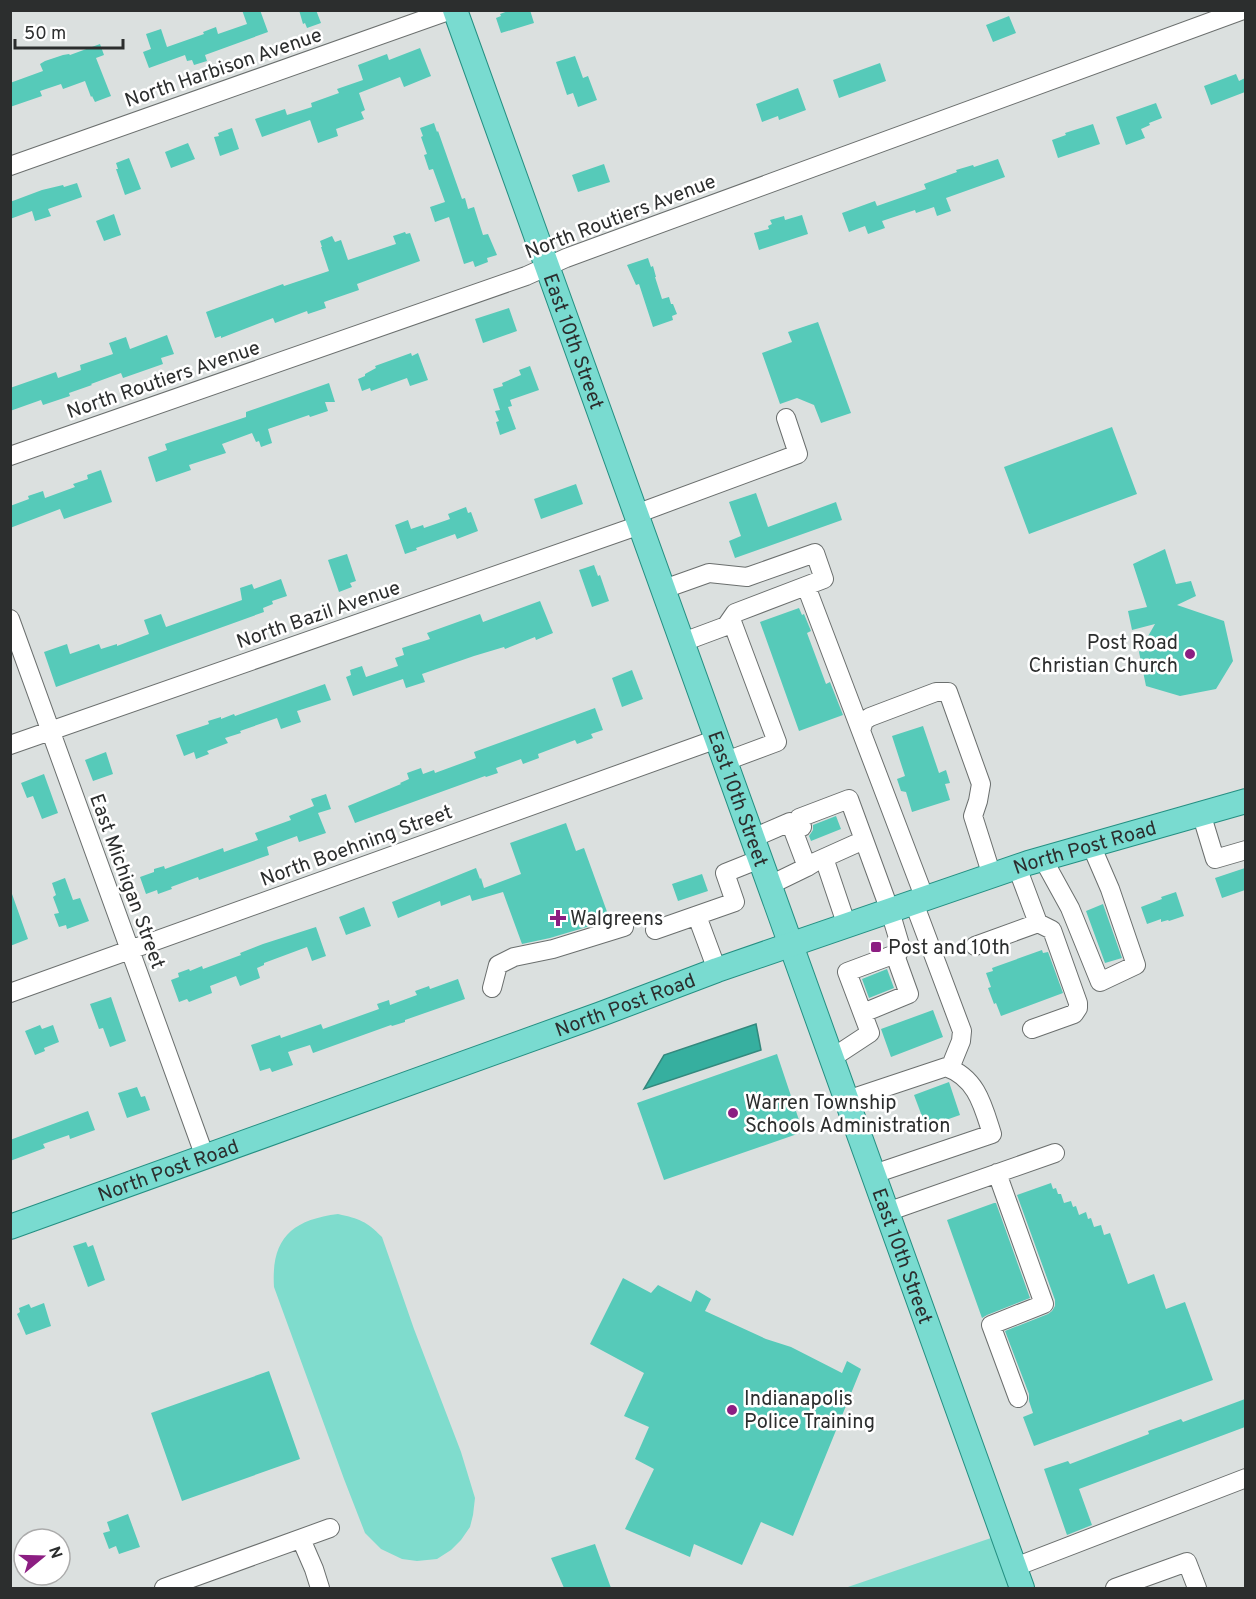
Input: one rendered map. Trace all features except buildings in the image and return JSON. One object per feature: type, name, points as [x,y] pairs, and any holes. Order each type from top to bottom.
[{"type":"main road","name":"East 10th Street","points":[[453,10],[726,761],[1018,1578]]},
{"type":"main road","name":"North Post Road","points":[[10,1227],[717,970],[1017,867],[1245,801]]},
{"type":"street","name":"North Harbison Avenue","points":[[10,166],[453,10]]},
{"type":"street","name":"North Routiers Avenue","points":[[10,456],[526,276],[547,266],[1243,10]]},
{"type":"street","name":"North Bazil Avenue","points":[[10,745],[638,519],[798,454],[786,418]]},
{"type":"street","points":[[664,589],[709,573],[747,577],[815,553],[824,579],[735,613],[726,626],[683,642]]},
{"type":"street","points":[[806,586],[861,731],[962,1031],[961,1041],[950,1068]]},
{"type":"street","name":"East Michigan Street","points":[[10,619],[205,1157]]},
{"type":"street","points":[[726,761],[777,742],[731,619]]},
{"type":"street","points":[[861,731],[864,721],[870,717],[936,692],[948,692],[981,784],[973,816],[992,876]]},
{"type":"street","name":"North Boehning Street","points":[[10,993],[717,739]]},
{"type":"street","points":[[655,930],[735,902],[725,873],[757,848],[849,799],[890,911],[901,948],[895,955],[847,972],[870,1033],[832,1058]]},
{"type":"street","points":[[1202,813],[1215,859],[1245,850]]},
{"type":"street","points":[[799,826],[847,926]]},
{"type":"street","points":[[799,826],[815,862]]},
{"type":"street","points":[[770,885],[864,840]]},
{"type":"street","points":[[1043,859],[1070,908],[1100,982],[1136,965],[1110,889],[1091,845]]},
{"type":"street","points":[[1017,867],[1038,923],[1052,930],[1078,1003],[1074,1014],[1032,1029]]},
{"type":"street","points":[[697,916],[717,970]]},
{"type":"street","points":[[975,946],[1038,923]]},
{"type":"street","points":[[492,988],[498,965],[514,957],[553,949],[624,927]]},
{"type":"street","points":[[863,1014],[909,994],[895,955]]},
{"type":"street","points":[[847,1100],[946,1067],[955,1070],[979,1093],[992,1134],[874,1174]]},
{"type":"street","points":[[887,1212],[1055,1153]]},
{"type":"street","points":[[997,1173],[1044,1305],[992,1325],[1018,1398]]},
{"type":"street","points":[[1018,1578],[1245,1478]]},
{"type":"street","points":[[165,1588],[330,1528]]},
{"type":"street","points":[[301,1539],[320,1588]]},
{"type":"street","points":[[1114,1588],[1187,1562],[1197,1588]]},
{"type":"shaded area","points":[[756,1024],[761,1050],[644,1089],[664,1055]]},
{"type":"shaded area","points":[[338,1214],[362,1221],[382,1237],[461,1452],[475,1498],[470,1527],[451,1550],[437,1559],[417,1561],[402,1559],[381,1549],[365,1533],[274,1287],[276,1256],[287,1235],[308,1221]]},
{"type":"shaded area","points":[[991,1538],[1009,1588],[845,1588]]},
{"type":"place","name":"Post Road Christian Church","points":[[1190,654]]},
{"type":"place","name":"Walgreens","points":[[558,918]]},
{"type":"place","name":"Post and 10th","points":[[876,947]]},
{"type":"place","name":"Warren Township Schools Administration","points":[[733,1113]]},
{"type":"place","name":"Indianapolis Police Training","points":[[732,1410]]}]
